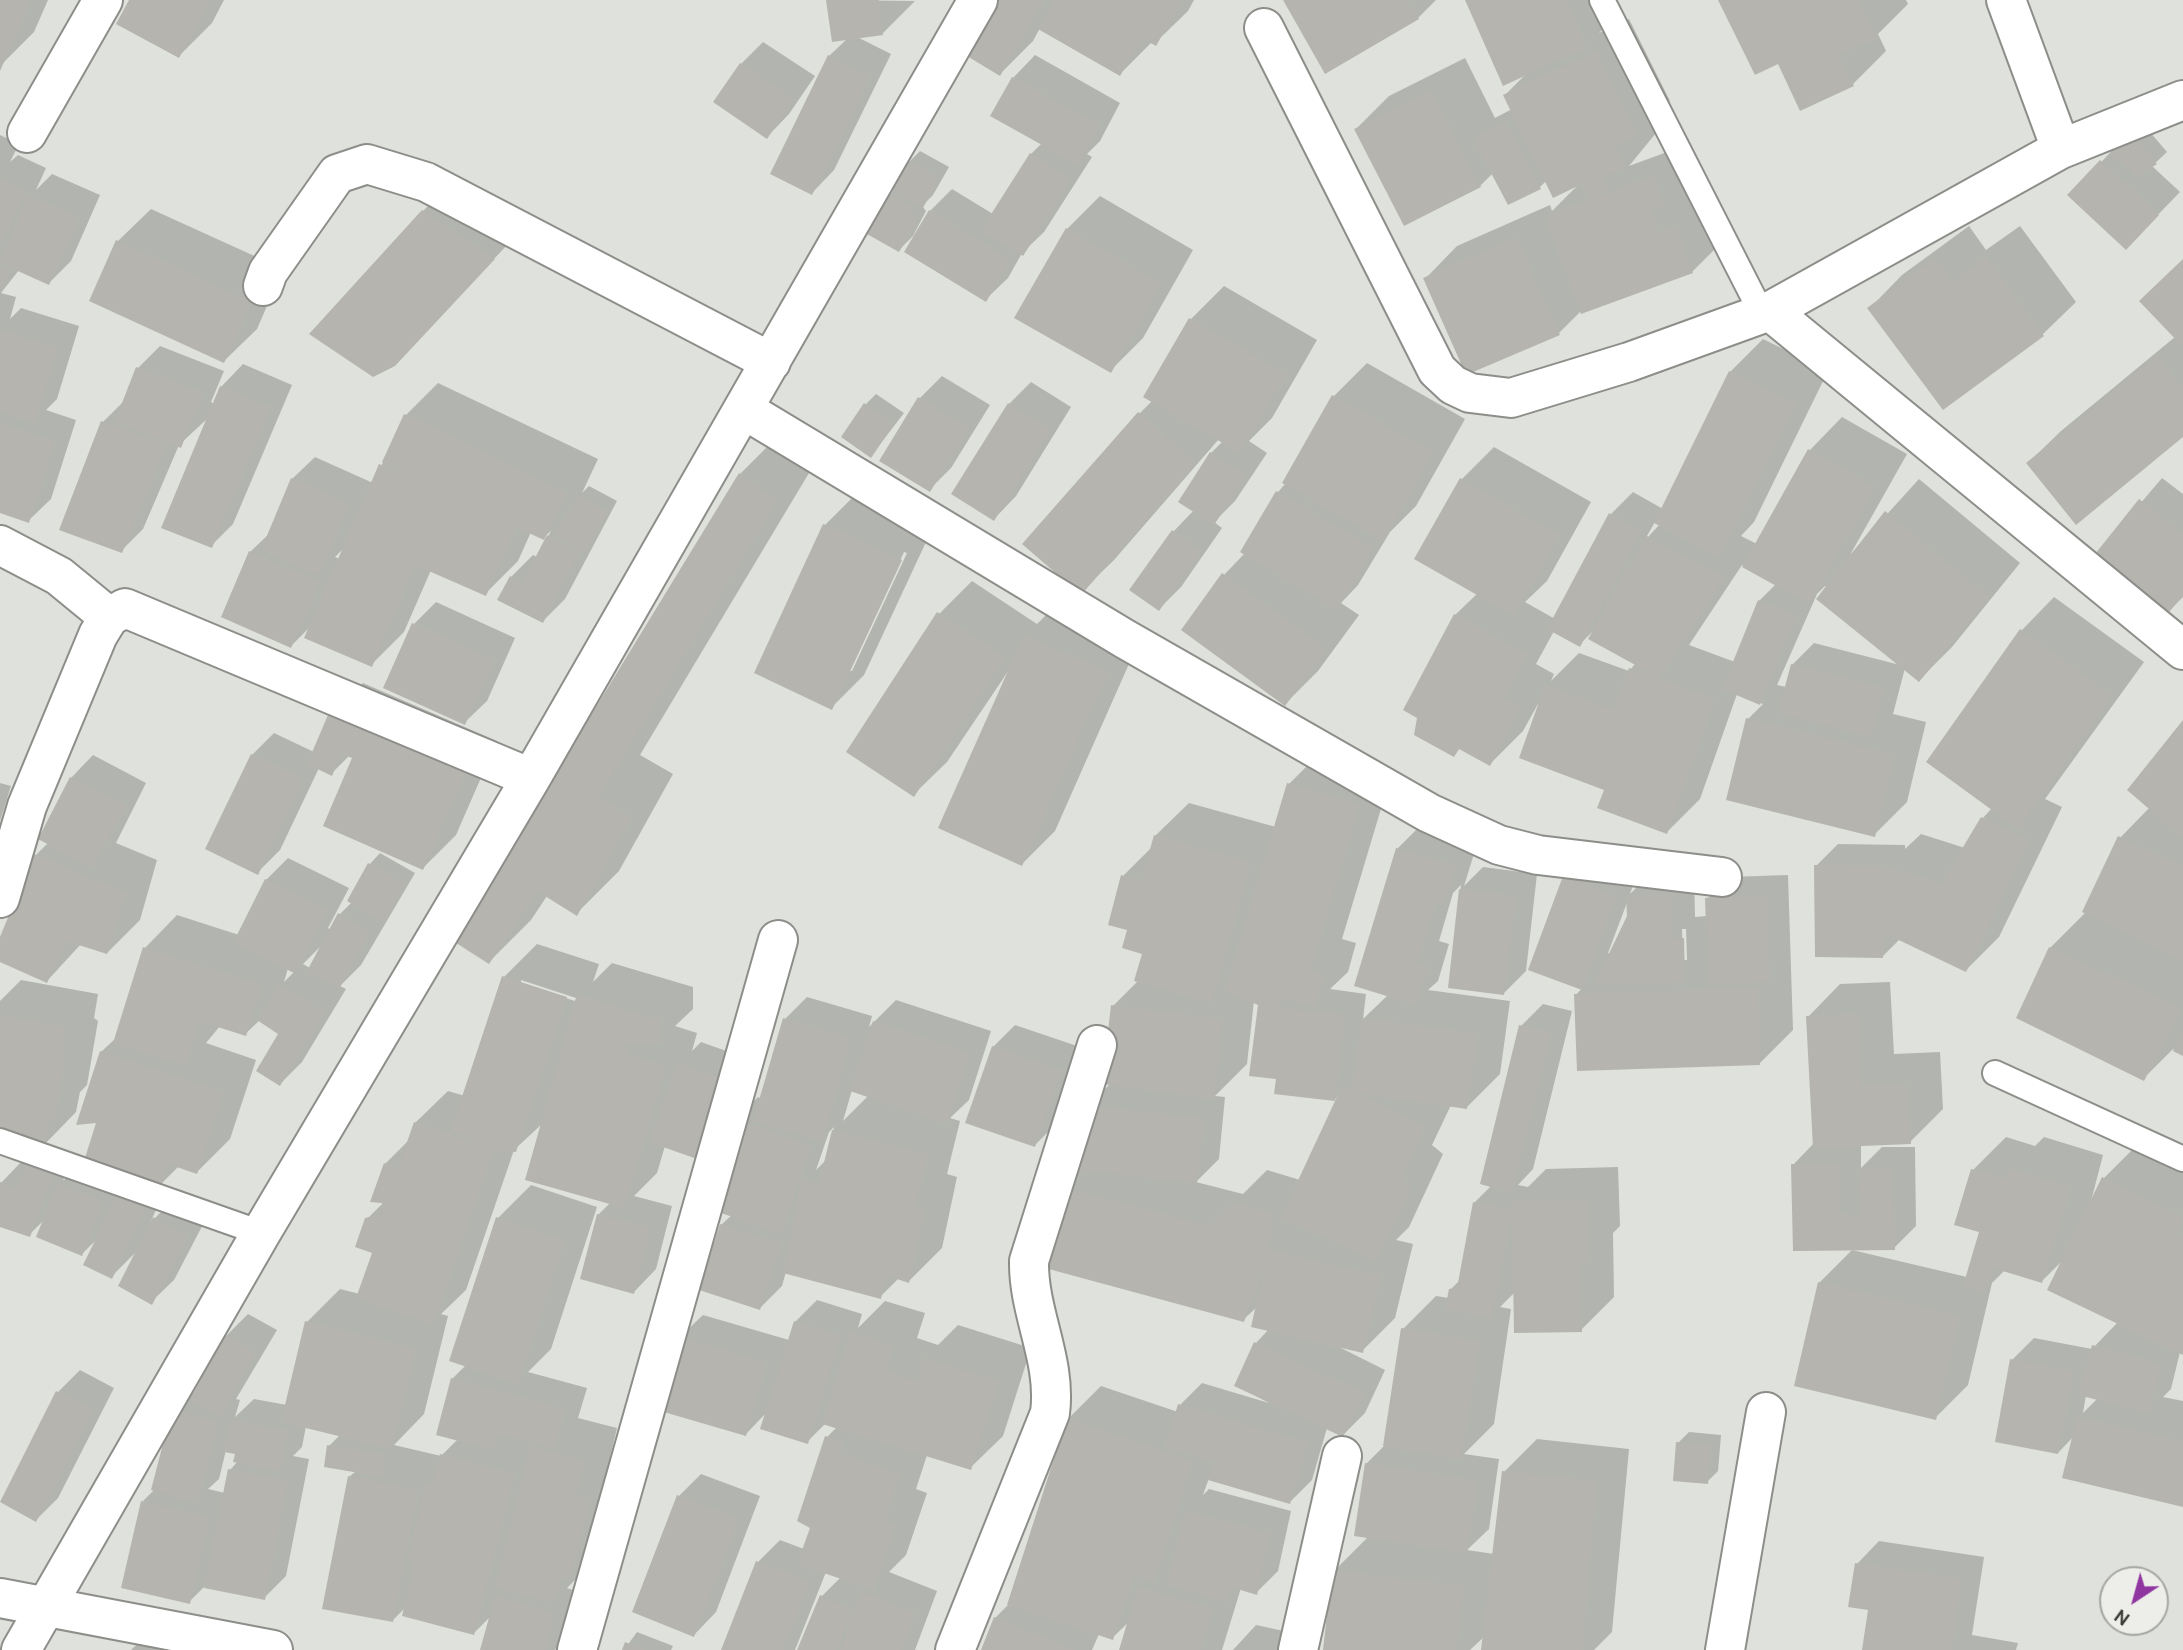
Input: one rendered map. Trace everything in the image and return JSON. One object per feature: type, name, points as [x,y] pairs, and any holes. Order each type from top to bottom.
[{"type":"street","points":[[27,133],[103,0]]},
{"type":"street","points":[[21,1650],[43,1606],[261,1233],[531,778],[978,0]]},
{"type":"street","points":[[2006,0],[2061,149]]},
{"type":"street","points":[[1264,27],[1437,370],[1453,385],[1490,398],[1511,398],[1629,362],[1766,313],[2061,149],[2183,100]]},
{"type":"street","points":[[263,286],[268,272],[337,174],[367,164],[439,188],[771,362]]},
{"type":"street","points":[[1766,313],[2183,650]]},
{"type":"street","points":[[743,409],[1125,639],[1429,813],[1499,845],[1538,855],[1723,877]]},
{"type":"street","points":[[0,545],[59,576],[110,617]]},
{"type":"street","points":[[0,898],[14,799],[98,635],[110,617],[125,608],[531,778]]},
{"type":"street","points":[[577,1650],[778,940]]},
{"type":"street","points":[[955,1650],[1050,1413],[1054,1387],[1029,1281],[1029,1261],[1097,1045]]},
{"type":"street","points":[[1725,1650],[1766,1412]]},
{"type":"street","points":[[1298,1650],[1342,1457]]},
{"type":"street","points":[[0,1598],[273,1650]]},
{"type":"lane","points":[[1602,0],[1766,313]]},
{"type":"lane","points":[[1995,1073],[2183,1159]]},
{"type":"lane","points":[[0,1141],[261,1233]]},
{"type":"building","points":[[0,0],[31,0],[0,71]]},
{"type":"building","points":[[129,0],[210,0],[179,58],[116,24]]},
{"type":"building","points":[[826,0],[879,0],[883,35],[832,42]]},
{"type":"building","points":[[997,0],[1044,0],[1000,76],[967,56]]},
{"type":"building","points":[[1055,0],[1182,0],[1156,46],[1142,38],[1120,76],[1038,29]]},
{"type":"building","points":[[1283,0],[1407,0],[1419,19],[1325,74]]},
{"type":"building","points":[[1465,0],[1565,0],[1587,47],[1503,86]]},
{"type":"building","points":[[1718,0],[1858,0],[1876,38],[1839,55],[1854,86],[1800,111],[1778,64],[1755,75]]},
{"type":"building","points":[[1596,51],[1638,136],[1615,147],[1625,167],[1603,178],[1608,189],[1588,199],[1582,184],[1553,198],[1503,95]]},
{"type":"building","points":[[828,55],[870,76],[812,195],[770,174]]},
{"type":"building","points":[[740,63],[794,99],[767,139],[713,102]]},
{"type":"building","points":[[1012,77],[1100,125],[1078,165],[990,116]]},
{"type":"building","points":[[1432,90],[1481,187],[1404,226],[1354,129]]},
{"type":"building","points":[[1505,122],[1541,189],[1508,205],[1473,139]]},
{"type":"building","points":[[2131,133],[2157,164],[2137,177],[2111,153]]},
{"type":"building","points":[[1030,153],[1071,180],[1023,256],[981,230]]},
{"type":"building","points":[[2100,160],[2159,215],[2126,250],[2067,195]]},
{"type":"building","points":[[908,161],[939,178],[923,208],[892,190]]},
{"type":"building","points":[[1653,176],[1664,205],[1651,210],[1659,232],[1676,226],[1693,273],[1581,314],[1545,216]]},
{"type":"building","points":[[0,179],[25,191],[0,246]]},
{"type":"building","points":[[890,194],[914,208],[910,215],[917,222],[899,252],[867,234]]},
{"type":"building","points":[[28,195],[79,218],[49,285],[0,263]]},
{"type":"building","points":[[422,210],[495,259],[395,366],[373,377],[309,334]]},
{"type":"building","points":[[929,210],[1011,260],[986,302],[904,252]]},
{"type":"building","points":[[1066,228],[1162,284],[1111,373],[1014,318]]},
{"type":"building","points":[[1516,237],[1560,335],[1466,375],[1423,278]]},
{"type":"building","points":[[116,240],[252,302],[224,363],[89,301]]},
{"type":"building","points":[[1986,257],[2044,336],[1943,410],[1867,308],[1935,258],[1953,282]]},
{"type":"building","points":[[2183,259],[2183,347],[2139,301]]},
{"type":"building","points":[[0,266],[11,271],[0,289]]},
{"type":"building","points":[[1189,318],[1286,374],[1240,453],[1143,397]]},
{"type":"building","points":[[0,330],[58,348],[35,423],[0,412]]},
{"type":"building","points":[[2157,356],[2183,388],[2183,437],[2076,525],[2026,463]]},
{"type":"building","points":[[136,367],[203,393],[181,448],[115,421]]},
{"type":"building","points":[[1729,371],[1797,404],[1721,557],[1654,523]]},
{"type":"building","points":[[220,386],[271,407],[212,548],[161,528]]},
{"type":"building","points":[[1332,395],[1433,452],[1384,541],[1282,483]]},
{"type":"building","points":[[918,397],[969,428],[930,492],[879,461]]},
{"type":"building","points":[[864,403],[894,424],[871,458],[841,437]]},
{"type":"building","points":[[1008,403],[1050,430],[994,521],[951,494]]},
{"type":"building","points":[[1138,412],[1196,463],[1081,595],[1022,544]]},
{"type":"building","points":[[404,414],[566,493],[544,540],[516,527],[486,596],[415,565],[372,667],[304,638],[379,464],[441,490],[382,462]]},
{"type":"building","points":[[101,421],[167,444],[122,553],[59,530]]},
{"type":"building","points":[[0,423],[55,442],[29,523],[0,513]]},
{"type":"building","points":[[1808,449],[1876,487],[1809,604],[1742,567]]},
{"type":"building","points":[[1210,452],[1246,476],[1214,525],[1178,502]]},
{"type":"building","points":[[739,473],[777,501],[598,798],[632,817],[577,916],[537,891],[489,964],[453,941]]},
{"type":"building","points":[[291,478],[350,504],[319,575],[261,550]]},
{"type":"building","points":[[1460,478],[1560,536],[1514,616],[1414,559]]},
{"type":"building","points":[[1276,491],[1373,548],[1337,610],[1240,552]]},
{"type":"building","points":[[577,496],[608,512],[586,553],[555,536]]},
{"type":"building","points":[[2139,499],[2183,534],[2183,595],[2165,617],[2091,559]]},
{"type":"building","points":[[1885,511],[1989,597],[1919,682],[1816,599]]},
{"type":"building","points":[[1609,513],[1641,530],[1580,647],[1547,629]]},
{"type":"building","points":[[823,524],[902,560],[832,710],[754,673]]},
{"type":"building","points":[[1172,530],[1201,551],[1159,611],[1129,590]]},
{"type":"building","points":[[547,535],[580,552],[543,623],[497,600],[510,576],[522,583]]},
{"type":"building","points":[[1646,536],[1725,577],[1659,678],[1588,639]]},
{"type":"building","points":[[249,551],[320,582],[291,648],[221,617]]},
{"type":"building","points":[[1222,573],[1327,649],[1285,706],[1181,630]]},
{"type":"building","points":[[1758,600],[1796,616],[1760,705],[1722,689]]},
{"type":"building","points":[[937,612],[1005,657],[914,797],[846,752]]},
{"type":"building","points":[[1454,614],[1528,654],[1504,697],[1522,707],[1490,766],[1459,749],[1454,757],[1414,735],[1417,718],[1403,710]]},
{"type":"building","points":[[412,623],[494,660],[465,725],[383,688]]},
{"type":"building","points":[[2020,629],[2112,696],[2018,829],[1926,762]]},
{"type":"building","points":[[1024,635],[1108,672],[1022,866],[938,828]]},
{"type":"building","points":[[1791,664],[1884,688],[1872,737],[1778,713]]},
{"type":"building","points":[[1629,668],[1715,699],[1667,834],[1597,808],[1604,790],[1519,758],[1545,685],[1613,709]]},
{"type":"building","points":[[328,715],[465,774],[423,870],[323,826],[352,758],[341,754],[332,776],[307,764]]},
{"type":"building","points":[[1746,718],[1895,755],[1875,837],[1726,800]]},
{"type":"building","points":[[2183,720],[2183,838],[2127,790]]},
{"type":"building","points":[[251,754],[303,779],[258,875],[205,849]]},
{"type":"building","points":[[70,777],[126,805],[93,868],[38,839]]},
{"type":"building","points":[[1287,783],[1360,804],[1310,972],[1324,976],[1315,1007],[1284,998],[1277,1007],[1345,1015],[1335,1101],[1274,1094],[1276,1079],[1249,1076],[1258,1005],[1225,991]]},
{"type":"building","points":[[1981,817],[2031,840],[1966,972],[1884,933],[1883,958],[1815,957],[1814,865],[1884,866],[1884,925],[1886,866],[1941,884]]},
{"type":"building","points":[[1154,835],[1251,862],[1212,1003],[1134,981],[1142,954],[1122,948],[1127,930],[1108,925],[1121,875],[1141,881]]},
{"type":"building","points":[[2118,836],[2183,867],[2183,961],[2082,912]]},
{"type":"building","points":[[1396,848],[1456,866],[1444,904],[1436,901],[1418,963],[1428,966],[1416,1005],[1354,986]]},
{"type":"building","points":[[34,854],[126,893],[107,954],[66,941],[47,983],[0,962],[0,937]]},
{"type":"building","points":[[368,863],[406,884],[384,922],[347,901]]},
{"type":"building","points":[[1563,876],[1616,896],[1582,990],[1528,970]]},
{"type":"building","points":[[265,879],[328,910],[296,974],[233,943]]},
{"type":"building","points":[[1459,889],[1516,896],[1504,995],[1448,988]]},
{"type":"building","points":[[1672,894],[1673,939],[1684,938],[1685,982],[1594,985],[1627,916],[1626,895]]},
{"type":"building","points":[[1767,896],[1770,982],[1708,984],[1705,898]]},
{"type":"building","points":[[338,913],[371,931],[339,989],[307,971]]},
{"type":"building","points":[[143,947],[262,985],[246,1036],[199,1021],[186,1066],[113,1043]]},
{"type":"building","points":[[2049,947],[2181,1008],[2144,1081],[2016,1018]]},
{"type":"building","points":[[502,976],[567,997],[516,1152],[494,1150],[433,1325],[356,1298],[372,1253],[355,1247],[365,1218],[382,1214],[382,1203],[370,1202],[384,1163],[398,1168],[414,1122],[492,1149],[451,1130]]},
{"type":"building","points":[[279,984],[325,1012],[280,1086],[256,1071],[278,1034],[257,1020]]},
{"type":"building","points":[[1758,988],[1760,1065],[1577,1071],[1574,994]]},
{"type":"building","points":[[577,995],[660,1020],[661,1043],[626,1043],[626,1054],[666,1066],[624,1208],[525,1180]]},
{"type":"building","points":[[1111,1005],[1223,1019],[1214,1099],[1102,1084]]},
{"type":"building","points":[[1858,1014],[1862,1086],[1908,1084],[1911,1144],[1813,1148],[1806,1016]]},
{"type":"building","points":[[0,1015],[66,1027],[62,1051],[66,1054],[55,1119],[50,1118],[44,1147],[0,1138]]},
{"type":"building","points":[[783,1018],[851,1038],[823,1141],[753,1121]]},
{"type":"building","points":[[1362,1018],[1478,1034],[1467,1109],[1357,1093],[1425,1126],[1400,1179],[1411,1188],[1376,1262],[1281,1217],[1342,1086],[1352,1091]]},
{"type":"building","points":[[873,1021],[970,1053],[947,1124],[850,1091]]},
{"type":"building","points":[[1519,1025],[1551,1033],[1512,1193],[1480,1184]]},
{"type":"building","points":[[2183,1030],[2183,1056],[2173,1051]]},
{"type":"building","points":[[992,1046],[1062,1070],[1035,1147],[965,1123]]},
{"type":"building","points":[[100,1051],[224,1092],[197,1174],[168,1164],[161,1186],[84,1161],[96,1123],[76,1125]]},
{"type":"building","points":[[678,1063],[725,1080],[697,1159],[649,1142]]},
{"type":"building","points":[[1086,1106],[1204,1118],[1197,1183],[1079,1170]]},
{"type":"building","points":[[735,1119],[811,1146],[781,1234],[704,1207]]},
{"type":"building","points":[[832,1130],[929,1154],[915,1206],[925,1210],[909,1283],[885,1275],[881,1299],[783,1273],[802,1181],[819,1183]]},
{"type":"building","points":[[1791,1164],[1839,1164],[1840,1213],[1859,1217],[1858,1169],[1893,1169],[1895,1250],[1793,1251]]},
{"type":"building","points":[[26,1166],[52,1176],[30,1237],[0,1227],[0,1182],[18,1189]]},
{"type":"building","points":[[1971,1169],[2006,1179],[2009,1169],[2071,1187],[2042,1283],[1993,1268],[1985,1293],[1963,1286],[1979,1232],[1954,1225]]},
{"type":"building","points":[[2102,1177],[2183,1216],[2178,1235],[2183,1237],[2183,1355],[2047,1290]]},
{"type":"building","points":[[58,1183],[103,1202],[82,1256],[36,1237]]},
{"type":"building","points":[[1056,1185],[1209,1226],[1233,1202],[1273,1214],[1269,1250],[1381,1276],[1363,1353],[1251,1327],[1268,1253],[1244,1322],[1034,1265]]},
{"type":"building","points":[[117,1196],[146,1210],[112,1279],[83,1265]]},
{"type":"building","points":[[1586,1199],[1588,1261],[1580,1261],[1582,1332],[1514,1333],[1512,1213],[1492,1318],[1445,1309],[1449,1289],[1457,1288],[1473,1202],[1511,1209],[1511,1201]]},
{"type":"building","points":[[597,1214],[651,1228],[634,1294],[580,1279]]},
{"type":"building","points":[[153,1217],[188,1236],[152,1305],[118,1286]]},
{"type":"building","points":[[496,1217],[565,1240],[518,1384],[449,1361]]},
{"type":"building","points":[[720,1224],[781,1244],[760,1310],[699,1290]]},
{"type":"building","points":[[1818,1282],[1960,1316],[1936,1420],[1794,1386]]},
{"type":"building","points":[[305,1321],[416,1349],[392,1449],[281,1422]]},
{"type":"building","points":[[794,1321],[841,1336],[808,1444],[760,1429]]},
{"type":"building","points":[[1401,1328],[1480,1341],[1461,1459],[1383,1446]]},
{"type":"building","points":[[851,1332],[893,1346],[885,1371],[916,1381],[923,1357],[999,1381],[971,1470],[822,1424]]},
{"type":"building","points":[[225,1335],[256,1353],[221,1416],[190,1399]]},
{"type":"building","points":[[679,1337],[767,1362],[746,1436],[657,1410]]},
{"type":"building","points":[[1254,1342],[1364,1393],[1343,1437],[1234,1386]]},
{"type":"building","points":[[2092,1345],[2162,1364],[2149,1413],[2078,1395]]},
{"type":"building","points":[[2010,1359],[2074,1371],[2058,1454],[1995,1442]]},
{"type":"building","points":[[451,1378],[565,1409],[555,1449],[498,1433],[493,1450],[436,1435]]},
{"type":"building","points":[[56,1391],[93,1410],[36,1522],[0,1502]]},
{"type":"building","points":[[1178,1404],[1308,1443],[1290,1504],[1208,1480],[1214,1461],[1165,1447]]},
{"type":"building","points":[[172,1409],[219,1422],[197,1503],[151,1490]]},
{"type":"building","points":[[2077,1417],[2183,1441],[2183,1507],[2062,1478]]},
{"type":"building","points":[[1067,1418],[1193,1460],[1154,1582],[1134,1575],[1113,1640],[1007,1605]]},
{"type":"building","points":[[230,1420],[288,1431],[280,1471],[233,1462],[235,1454],[224,1452]]},
{"type":"building","points":[[825,1436],[843,1441],[839,1453],[900,1474],[885,1522],[895,1526],[874,1590],[797,1564],[810,1528],[797,1521]]},
{"type":"building","points":[[1676,1442],[1711,1445],[1708,1484],[1673,1481]]},
{"type":"building","points":[[327,1445],[386,1455],[383,1477],[324,1467]]},
{"type":"building","points":[[530,1446],[585,1461],[576,1498],[591,1497],[571,1578],[561,1578],[555,1603],[495,1588]]},
{"type":"building","points":[[440,1454],[515,1474],[474,1635],[402,1616],[414,1565],[408,1560],[425,1487],[433,1481]]},
{"type":"building","points":[[1365,1463],[1478,1481],[1467,1553],[1354,1536]]},
{"type":"building","points":[[228,1469],[288,1481],[265,1600],[204,1588]]},
{"type":"building","points":[[1502,1471],[1597,1481],[1582,1650],[1481,1650]]},
{"type":"building","points":[[348,1476],[418,1490],[393,1622],[322,1609]]},
{"type":"building","points":[[677,1495],[739,1519],[694,1637],[632,1612]]},
{"type":"building","points":[[141,1501],[210,1517],[190,1604],[121,1588]]},
{"type":"building","points":[[1185,1511],[1270,1533],[1257,1595],[1231,1587],[1228,1603],[1167,1584]]},
{"type":"building","points":[[756,1561],[810,1582],[783,1650],[721,1650]]},
{"type":"building","points":[[1855,1563],[1962,1579],[1952,1650],[1862,1650],[1868,1610],[1848,1607]]},
{"type":"building","points":[[1332,1570],[1464,1586],[1456,1650],[1323,1650]]},
{"type":"building","points":[[1138,1587],[1213,1609],[1200,1650],[1119,1650]]},
{"type":"building","points":[[862,1592],[916,1613],[902,1650],[840,1650]]},
{"type":"building","points":[[820,1595],[853,1610],[836,1650],[797,1650]]},
{"type":"building","points":[[495,1596],[555,1613],[545,1650],[480,1650]]},
{"type":"building","points":[[994,1617],[1075,1650],[981,1650]]},
{"type":"building","points":[[625,1642],[645,1650],[622,1650]]}]
